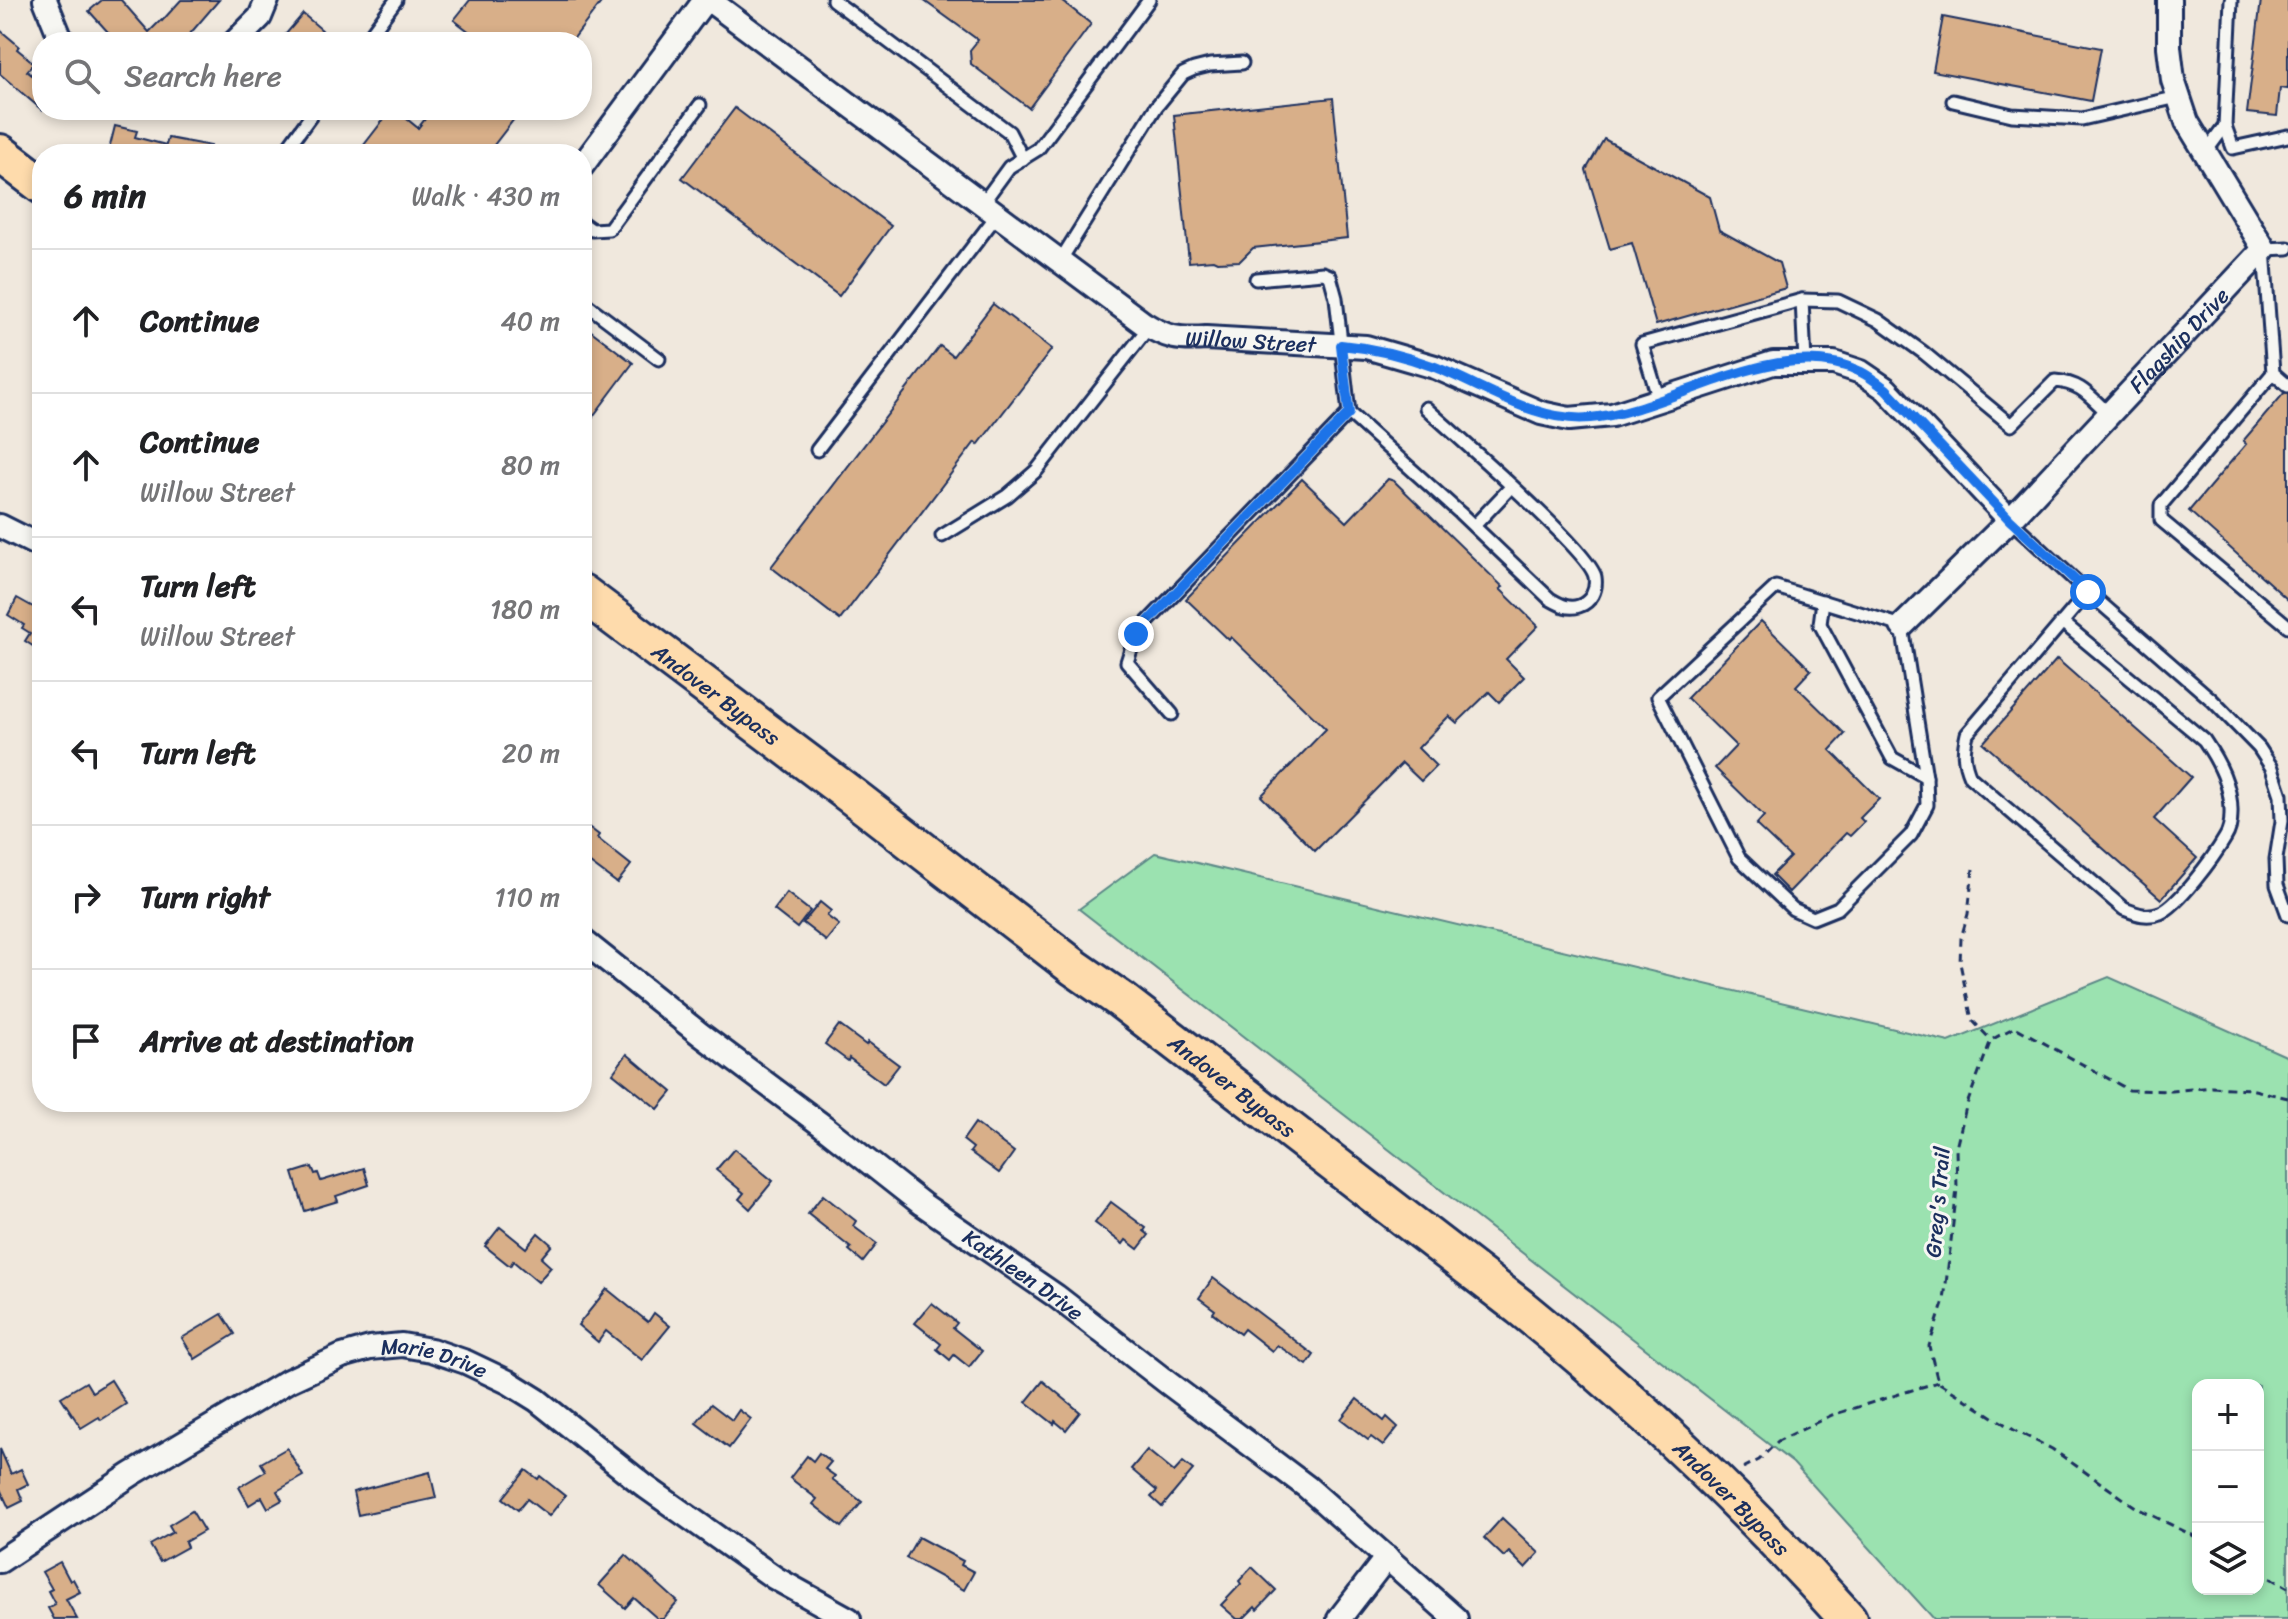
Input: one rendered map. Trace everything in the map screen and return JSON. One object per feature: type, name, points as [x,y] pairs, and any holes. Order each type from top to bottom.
[{"type":"main road","points":[[0,153],[32,177]]},
{"type":"main road","name":"Andover Bypass","points":[[592,601],[1121,1000],[1532,1316],[1753,1518],[1848,1619]]},
{"type":"street","points":[[45,0],[58,32]]},
{"type":"street","points":[[245,32],[260,17],[267,0]]},
{"type":"street","points":[[592,153],[707,0]]},
{"type":"street","name":"Willow Street","points":[[707,0],[1161,334],[1180,340],[1206,338],[1366,347],[1435,367],[1541,413],[1569,419],[1612,415],[1773,363],[1834,363],[1861,372],[1886,389],[2010,520]]},
{"type":"street","points":[[2169,0],[2173,80],[2187,122],[2264,249]]},
{"type":"street","name":"Flagship Drive","points":[[1902,626],[2010,520],[2264,249]]},
{"type":"street","points":[[0,526],[32,542]]},
{"type":"street","name":"Kathleen Drive","points":[[592,948],[922,1204],[1056,1296],[1307,1487],[1456,1619]]},
{"type":"street","name":"Marie Drive","points":[[0,1561],[171,1450],[300,1375],[342,1356],[370,1348],[402,1345],[431,1350],[466,1362],[518,1388],[646,1487],[775,1578],[849,1619]]},
{"type":"street","points":[[1339,1619],[1387,1557]]},
{"type":"lane","points":[[372,32],[396,0]]},
{"type":"lane","points":[[833,0],[1009,132],[1023,159]]},
{"type":"lane","points":[[817,450],[990,209],[1009,167],[1038,149],[1149,0]]},
{"type":"lane","points":[[2231,0],[2225,126],[2233,148],[2288,136]]},
{"type":"lane","points":[[1060,261],[1156,107],[1183,74],[1210,65],[1242,63]]},
{"type":"lane","points":[[1953,101],[2012,115],[2082,119],[2178,97]]},
{"type":"lane","points":[[592,230],[609,229],[700,105]]},
{"type":"lane","points":[[290,144],[308,120]]},
{"type":"lane","points":[[2205,153],[2225,126]]},
{"type":"lane","points":[[2288,248],[2264,249],[2273,373],[2161,505],[2161,520],[2288,626]]},
{"type":"lane","points":[[1256,279],[1323,273],[1330,276],[1336,298],[1349,413],[1550,599],[1575,608],[1588,603],[1594,593],[1595,575],[1584,559],[1556,528],[1426,408]]},
{"type":"lane","points":[[1802,300],[1805,362]]},
{"type":"lane","points":[[1659,400],[1642,344],[1802,300],[1838,301],[1878,320],[1924,353],[2011,425],[2055,381],[2071,382],[2109,414]]},
{"type":"lane","points":[[592,309],[659,359]]},
{"type":"lane","points":[[942,536],[1007,496],[1037,470],[1149,327]]},
{"type":"lane","points":[[2273,373],[2288,386]]},
{"type":"lane","points":[[1172,714],[1127,662],[1136,634],[1349,413]]},
{"type":"lane","points":[[1474,526],[1511,487]]},
{"type":"lane","points":[[2010,520],[2212,700],[2259,748],[2272,768],[2281,795],[2277,885],[2288,915]]},
{"type":"lane","points":[[1776,587],[1823,601],[1902,626],[1926,777],[1927,805],[1911,835],[1838,908],[1813,918],[1793,909],[1739,858],[1658,697],[1776,587]]},
{"type":"lane","points":[[2062,622],[2204,740],[2220,763],[2230,795],[2231,816],[2227,836],[2174,906],[2159,913],[2145,916],[2124,909],[1970,777],[1964,763],[1967,734],[2062,622],[2088,592]]},
{"type":"lane","points":[[1823,601],[1820,624],[1892,758],[1926,777]]},
{"type":"path","points":[[1973,869],[1968,914],[1961,938],[1960,963],[1972,1020],[1991,1040],[2015,1027],[2129,1090],[2224,1087],[2250,1089],[2288,1098]]},
{"type":"path","name":"Greg's Trail","points":[[1938,1382],[1929,1346],[1944,1301],[1957,1189],[1956,1148],[1966,1107],[1991,1040]]},
{"type":"path","points":[[1733,1473],[1759,1460],[1778,1441],[1832,1415],[1938,1382],[2014,1430],[2052,1449],[2137,1508],[2192,1535]]},
{"type":"path","points":[[2264,1574],[2288,1588]]},
{"type":"green space","points":[[1155,853],[1949,1042],[2109,977],[2288,1057],[2288,1619],[1934,1619],[1793,1463],[1079,909]]},
{"type":"building","points":[[102,0],[121,0],[149,32],[108,32],[89,11]]},
{"type":"building","points":[[181,0],[219,0],[192,32],[149,32]]},
{"type":"building","points":[[470,0],[603,0],[579,32],[470,32],[454,20]]},
{"type":"building","points":[[923,0],[1061,0],[1091,24],[1029,108],[971,64],[970,50],[978,40]]},
{"type":"building","points":[[2261,0],[2288,0],[2288,89],[2280,88],[2277,116],[2247,113]]},
{"type":"building","points":[[303,14],[322,30],[320,32],[288,32]]},
{"type":"building","points":[[1943,17],[2101,48],[2091,101],[1933,71]]},
{"type":"building","points":[[0,30],[32,61],[27,71],[32,75],[32,101],[0,74]]},
{"type":"building","points":[[1333,98],[1347,238],[1253,248],[1240,261],[1189,262],[1174,115]]},
{"type":"building","points":[[735,108],[891,226],[839,296],[682,178]]},
{"type":"building","points":[[383,120],[408,120],[418,128],[424,120],[513,120],[495,144],[365,144]]},
{"type":"building","points":[[115,126],[137,131],[135,137],[162,144],[110,144]]},
{"type":"building","points":[[168,138],[200,144],[166,144]]},
{"type":"building","points":[[1604,139],[1710,197],[1719,230],[1779,263],[1786,288],[1656,325],[1632,243],[1610,249],[1586,170]]},
{"type":"building","points":[[993,304],[1052,349],[978,445],[975,442],[840,620],[771,567],[940,346],[953,356]]},
{"type":"building","points":[[592,332],[633,363],[592,418]]},
{"type":"building","points":[[2284,393],[2288,394],[2288,600],[2189,511]]},
{"type":"building","points":[[1302,479],[1347,522],[1388,479],[1394,481],[1503,587],[1500,589],[1538,626],[1506,659],[1524,677],[1499,702],[1489,692],[1457,723],[1449,716],[1418,748],[1436,766],[1421,781],[1402,763],[1315,851],[1261,796],[1326,729],[1231,637],[1229,640],[1186,599]]},
{"type":"building","points":[[17,598],[32,606],[32,646],[25,641],[30,633],[22,628],[24,625],[8,615]]},
{"type":"building","points":[[1761,621],[1811,670],[1796,686],[1845,734],[1830,750],[1879,799],[1860,818],[1864,822],[1850,836],[1846,833],[1789,892],[1772,875],[1790,857],[1756,825],[1764,816],[1715,768],[1736,746],[1687,698]]},
{"type":"building","points":[[2057,659],[2191,777],[2154,819],[2197,858],[2161,899],[1983,743]]},
{"type":"building","points":[[592,830],[599,835],[597,838],[631,865],[617,883],[592,864]]},
{"type":"building","points":[[787,893],[810,911],[797,928],[774,910]]},
{"type":"building","points":[[820,902],[831,911],[827,916],[839,925],[826,941],[803,923]]},
{"type":"building","points":[[839,1025],[899,1065],[884,1084],[825,1044]]},
{"type":"building","points":[[627,1054],[672,1092],[658,1109],[613,1073]]},
{"type":"building","points":[[975,1123],[1014,1152],[999,1173],[970,1152],[973,1148],[963,1140]]},
{"type":"building","points":[[734,1149],[773,1181],[750,1209],[739,1199],[744,1193],[716,1170]]},
{"type":"building","points":[[312,1167],[321,1181],[364,1168],[369,1185],[336,1196],[338,1201],[305,1211],[293,1173]]},
{"type":"building","points":[[823,1195],[856,1221],[853,1226],[877,1244],[863,1262],[849,1250],[851,1248],[808,1214]]},
{"type":"building","points":[[1111,1202],[1146,1228],[1144,1231],[1149,1235],[1138,1249],[1126,1240],[1123,1244],[1095,1223]]},
{"type":"building","points":[[500,1227],[526,1248],[538,1233],[552,1245],[541,1258],[551,1267],[538,1282],[513,1261],[510,1266],[485,1246]]},
{"type":"building","points":[[1213,1278],[1314,1355],[1307,1365],[1277,1345],[1272,1351],[1244,1329],[1240,1334],[1213,1313],[1215,1310],[1199,1298]]},
{"type":"building","points":[[607,1289],[648,1322],[654,1313],[670,1326],[642,1360],[606,1331],[598,1342],[578,1325]]},
{"type":"building","points":[[932,1303],[957,1323],[953,1328],[982,1351],[969,1367],[954,1355],[950,1360],[937,1349],[941,1344],[915,1323]]},
{"type":"building","points":[[222,1314],[235,1334],[195,1359],[182,1338]]},
{"type":"building","points":[[111,1380],[126,1404],[81,1428],[61,1397],[86,1382],[92,1392]]},
{"type":"building","points":[[1043,1381],[1080,1412],[1066,1430],[1026,1402]]},
{"type":"building","points":[[1357,1399],[1384,1421],[1387,1417],[1398,1427],[1383,1446],[1371,1437],[1368,1440],[1341,1419]]},
{"type":"building","points":[[711,1404],[732,1420],[739,1410],[751,1419],[729,1448],[696,1423]]},
{"type":"building","points":[[287,1448],[303,1476],[277,1491],[282,1500],[268,1508],[262,1497],[249,1505],[239,1487],[266,1471],[261,1463]]},
{"type":"building","points":[[0,1449],[11,1474],[21,1469],[28,1484],[18,1489],[23,1501],[9,1508],[0,1489]]},
{"type":"building","points":[[1147,1450],[1174,1472],[1183,1462],[1193,1470],[1162,1507],[1151,1497],[1157,1491],[1131,1469]]},
{"type":"building","points":[[819,1453],[831,1462],[825,1469],[835,1476],[832,1479],[862,1502],[842,1527],[813,1504],[817,1499],[790,1478],[807,1456],[813,1461]]},
{"type":"building","points":[[526,1470],[538,1479],[540,1476],[565,1496],[549,1516],[527,1499],[518,1510],[503,1498]]},
{"type":"building","points":[[430,1472],[436,1498],[358,1515],[353,1492]]},
{"type":"building","points":[[192,1511],[204,1531],[185,1542],[187,1547],[160,1562],[150,1545],[173,1532],[169,1525]]},
{"type":"building","points":[[1502,1518],[1539,1553],[1525,1568],[1509,1552],[1504,1557],[1484,1538]]},
{"type":"building","points":[[918,1537],[963,1561],[961,1565],[974,1572],[964,1590],[906,1558]]},
{"type":"building","points":[[626,1555],[678,1602],[663,1619],[658,1619],[634,1598],[625,1608],[599,1585]]},
{"type":"building","points":[[60,1562],[80,1592],[66,1599],[77,1619],[54,1619],[48,1608],[55,1604],[48,1591],[52,1589],[42,1572]]},
{"type":"building","points":[[1252,1567],[1276,1590],[1257,1610],[1255,1607],[1243,1619],[1237,1619],[1221,1605]]},
{"type":"route","points":[[1136,634],[1349,413],[1341,345],[1366,347],[1435,367],[1541,413],[1569,419],[1612,415],[1773,363],[1834,363],[1861,372],[1886,389],[2010,520],[2088,592]]}]
